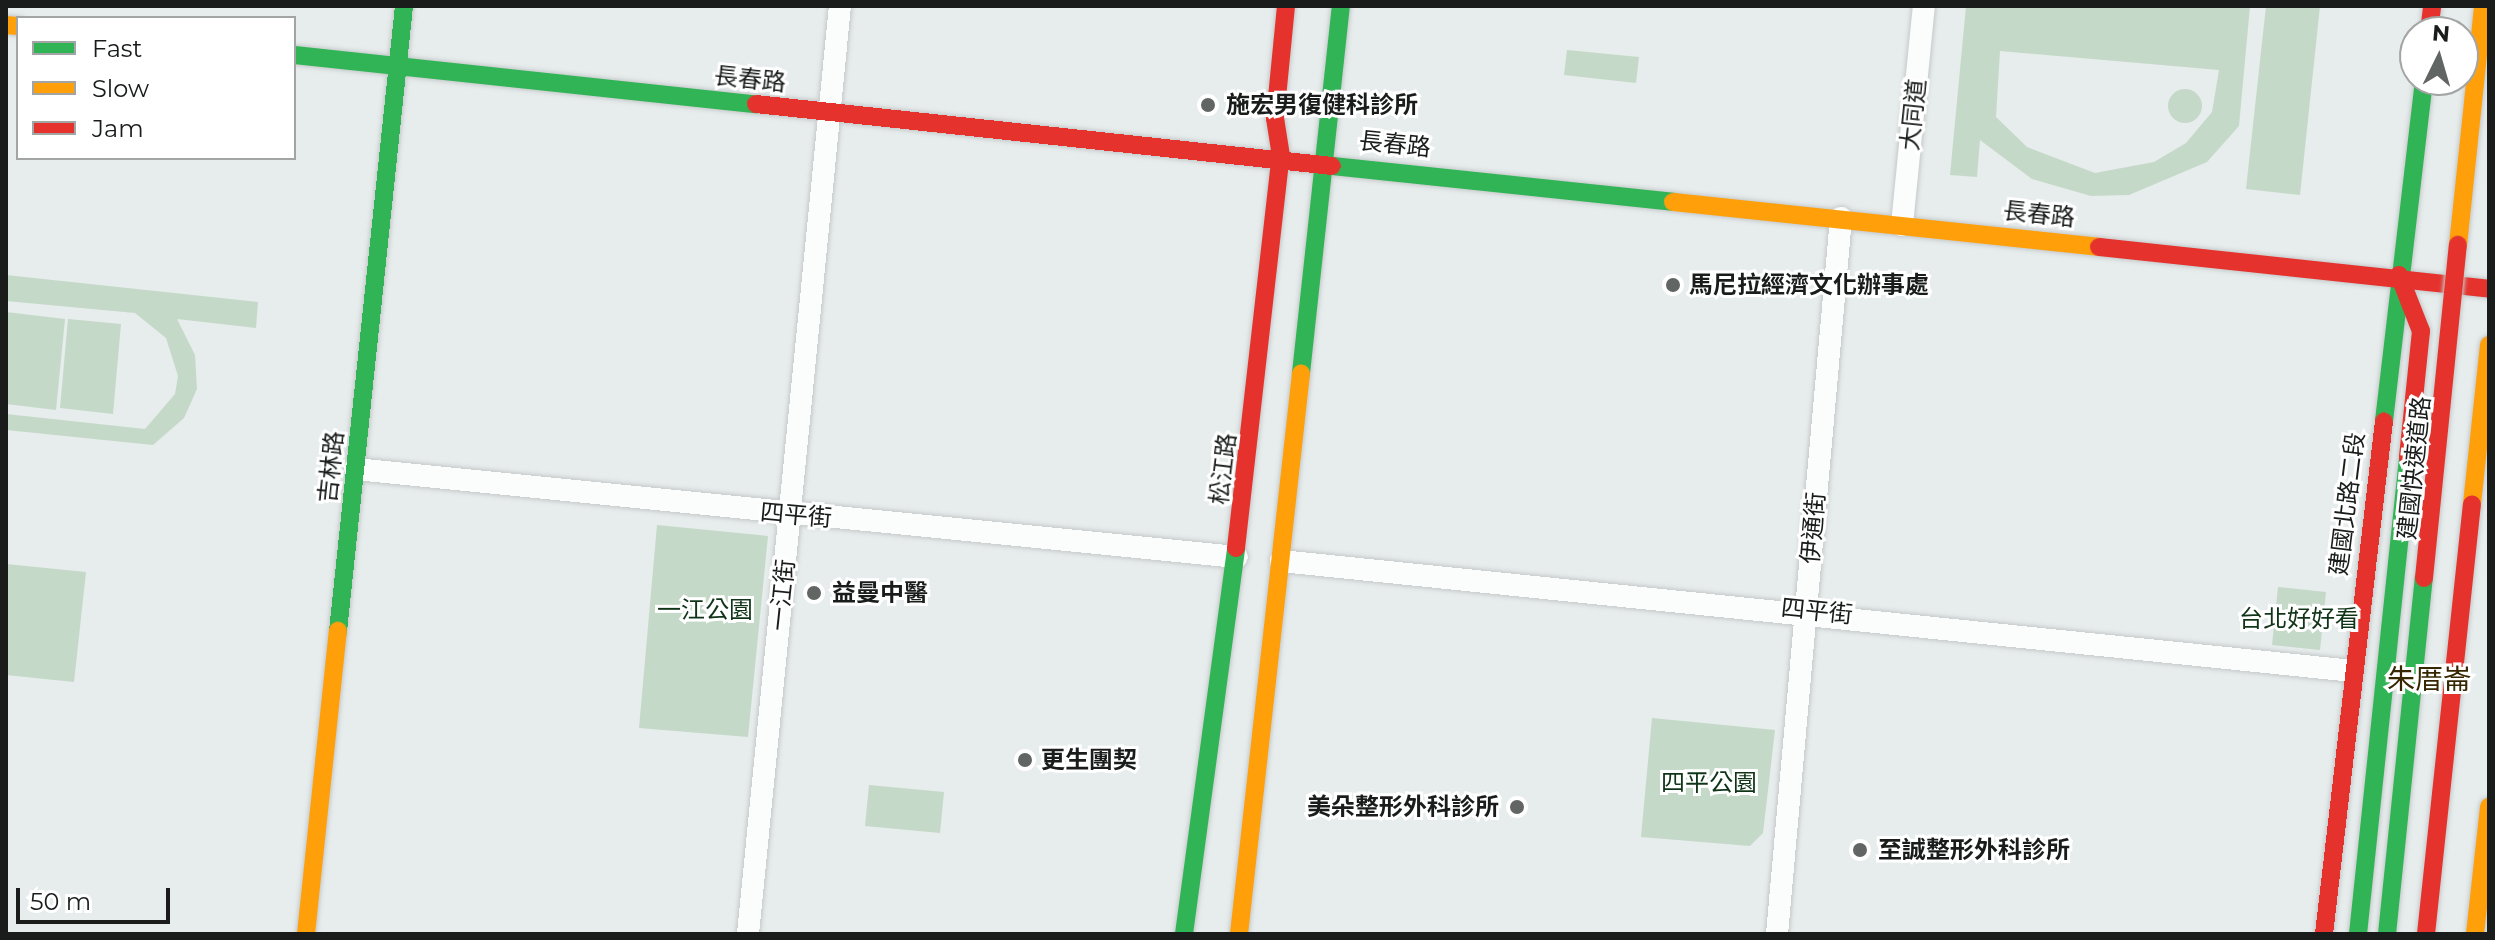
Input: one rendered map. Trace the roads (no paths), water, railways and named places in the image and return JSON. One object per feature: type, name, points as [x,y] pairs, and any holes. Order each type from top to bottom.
[{"type":"main road","name":"吉林路","points":[[306,934],[404,6]]},
{"type":"main road","name":"松江路","points":[[1184,934],[1197,799],[1213,754],[1237,557],[1281,156],[1275,118],[1286,6]]},
{"type":"main road","points":[[1239,934],[1341,6]]},
{"type":"main road","name":"建國快速道路","points":[[2387,934],[2483,6]]},
{"type":"main road","name":"長春路","points":[[296,55],[1323,160],[1902,225],[2399,275],[2489,289]]},
{"type":"main road","name":"建國北路二段","points":[[2324,934],[2352,671],[2422,96]]},
{"type":"main road","points":[[2358,934],[2421,331],[2399,275]]},
{"type":"main road","points":[[2426,934],[2489,345]]},
{"type":"main road","points":[[2448,934],[2489,513]]},
{"type":"main road","points":[[2475,934],[2489,807]]},
{"type":"street","name":"一江街","points":[[748,934],[840,6]]},
{"type":"street","name":"大同道","points":[[1902,225],[1924,6]]},
{"type":"street","name":"伊通街","points":[[1777,934],[1841,218]]},
{"type":"street","name":"四平街","points":[[355,469],[1237,557]]},
{"type":"street","name":"四平街","points":[[1281,561],[1806,610],[2352,671]]},
{"type":"place","name":"施宏男復健科診所","points":[[1208,105]]},
{"type":"place","name":"馬尼拉經濟文化辦事處","points":[[1673,285]]},
{"type":"place","name":"益曼中醫","points":[[814,593]]},
{"type":"place","name":"更生團契","points":[[1025,760]]},
{"type":"place","name":"美朵整形外科診所","points":[[1517,807]]},
{"type":"place","name":"至誠整形外科診所","points":[[1860,850]]},
{"type":"district","name":"朱厝崙","points":[[2429,679]]},
{"type":"park label","name":"一江公園","points":[[705,610]]},
{"type":"park label","name":"台北好好看","points":[[2299,619]]},
{"type":"park label","name":"四平公園","points":[[1709,783]]}]
